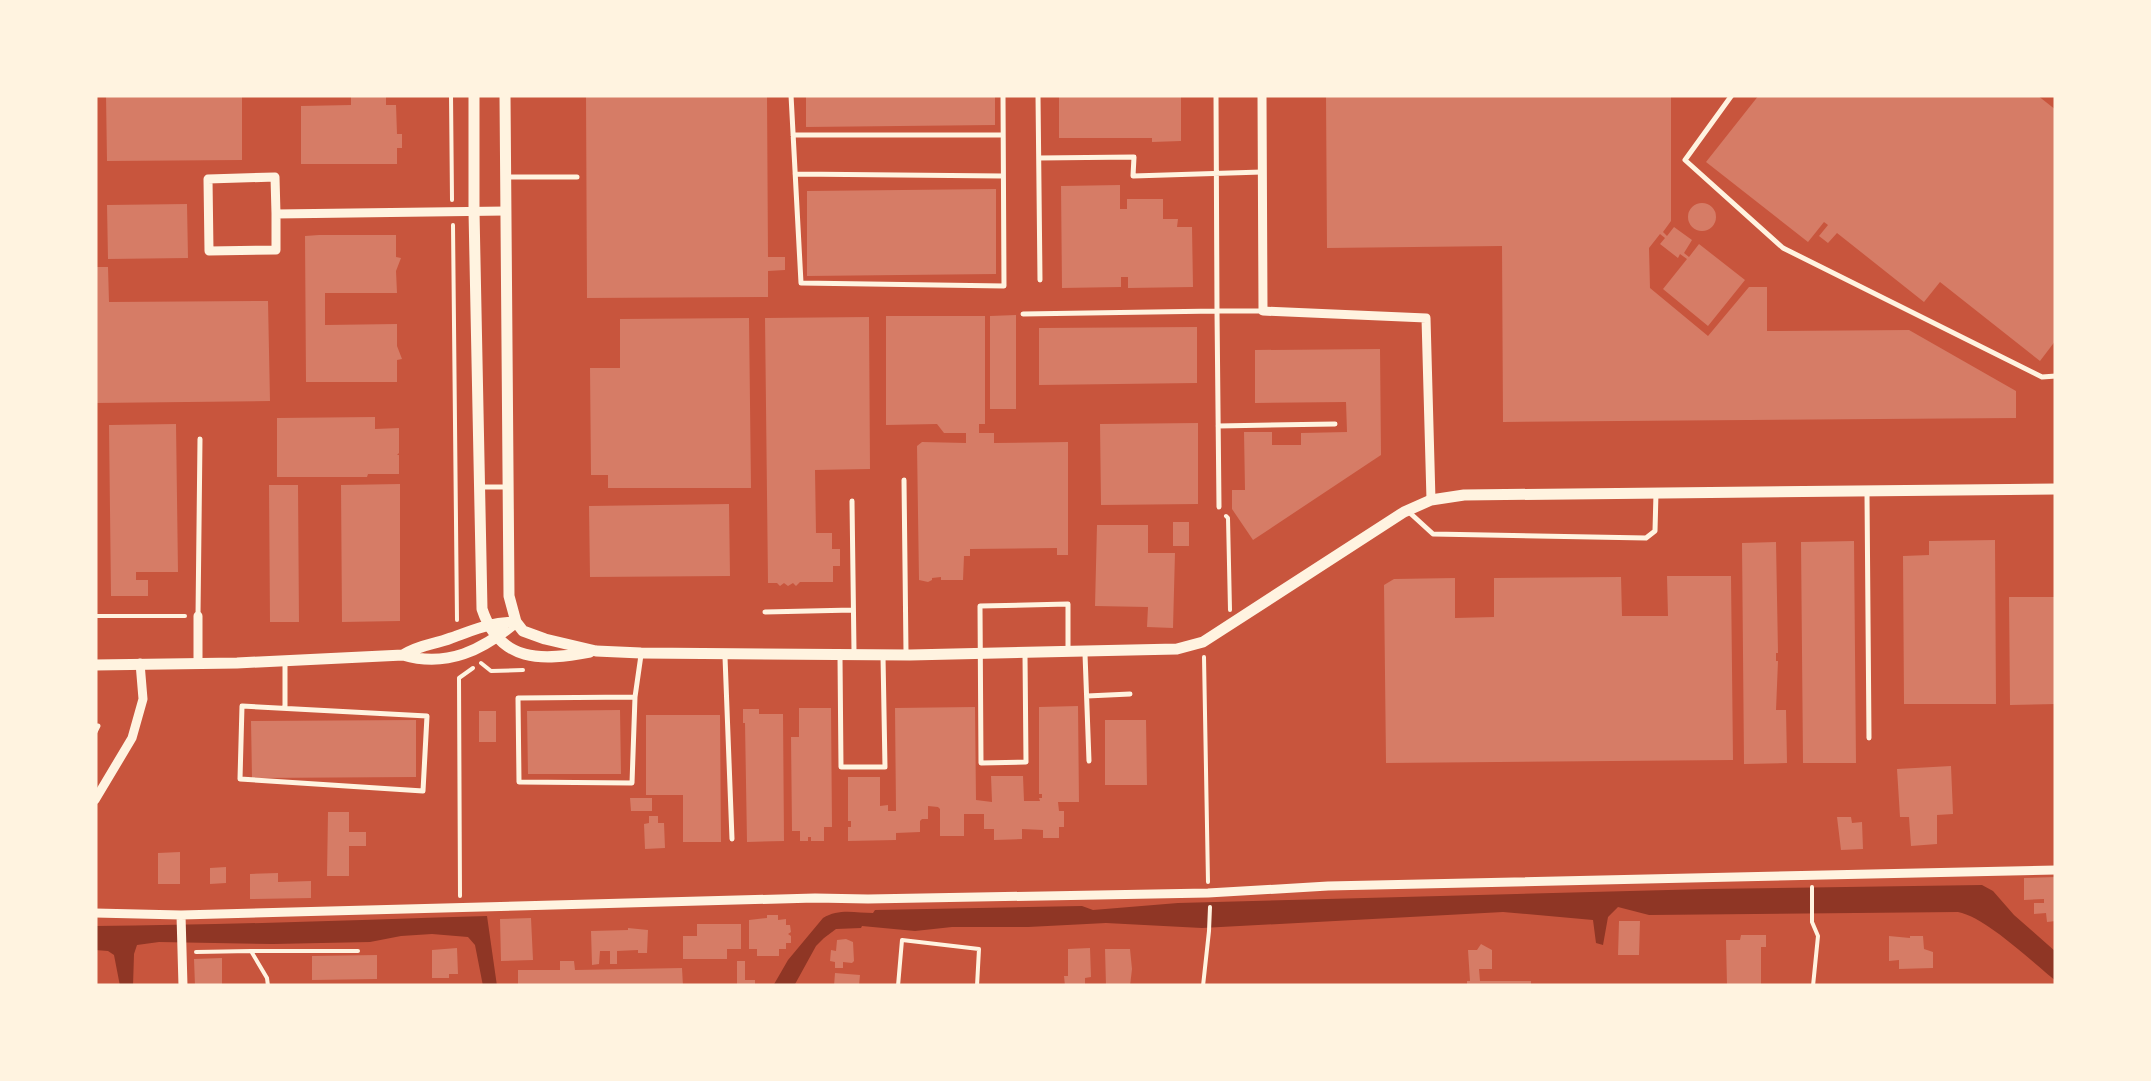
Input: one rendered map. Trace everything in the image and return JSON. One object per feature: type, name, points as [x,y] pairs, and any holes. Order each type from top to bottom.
[{"type":"street","points":[[474,95],[482,609],[496,638],[522,654],[568,656],[596,651]]},
{"type":"street","points":[[505,95],[509,596],[516,622],[531,636],[596,651],[641,653],[1176,649],[1204,642],[1408,510],[1431,500],[1464,495],[2056,490]]},
{"type":"street","points":[[1262,95],[1263,311],[1426,318],[1431,500]]},
{"type":"street","points":[[275,177],[276,214],[276,250],[210,251],[208,179],[275,177]]},
{"type":"street","points":[[276,214],[506,211]]},
{"type":"street","points":[[198,616],[198,662]]},
{"type":"street","points":[[403,654],[487,624],[516,622]]},
{"type":"street","points":[[95,664],[285,661],[403,654],[423,661],[471,651],[516,622]]},
{"type":"street","points":[[95,800],[132,738],[143,699],[140,663]]},
{"type":"street","points":[[95,912],[182,917],[460,906],[1209,895],[1328,886],[2056,870]]},
{"type":"street","points":[[182,917],[182,986]]},
{"type":"lane","points":[[791,95],[801,283],[1004,286],[1003,95]]},
{"type":"lane","points":[[1038,95],[1040,280]]},
{"type":"lane","points":[[1216,95],[1219,507]]},
{"type":"lane","points":[[1732,95],[1684,160],[1782,248],[2042,377],[2056,376]]},
{"type":"lane","points":[[793,135],[1003,135]]},
{"type":"lane","points":[[1039,158],[1134,158],[1134,176],[1262,172]]},
{"type":"lane","points":[[795,174],[1004,176]]},
{"type":"lane","points":[[506,177],[577,177]]},
{"type":"lane","points":[[1023,314],[1263,311]]},
{"type":"lane","points":[[1218,426],[1335,424]]},
{"type":"lane","points":[[198,616],[200,439]]},
{"type":"lane","points":[[904,480],[906,654]]},
{"type":"lane","points":[[480,487],[508,487]]},
{"type":"lane","points":[[1867,491],[1869,738]]},
{"type":"lane","points":[[1408,510],[1433,534],[1646,538],[1656,531],[1656,493]]},
{"type":"lane","points":[[852,501],[854,654]]},
{"type":"lane","points":[[1025,652],[1026,762],[982,763],[980,606],[1068,604],[1068,652]]},
{"type":"lane","points":[[765,612],[854,610]]},
{"type":"lane","points":[[1085,651],[1089,761]]},
{"type":"lane","points":[[634,697],[518,698],[520,782],[632,783],[634,697],[641,653]]},
{"type":"lane","points":[[724,654],[732,839]]},
{"type":"lane","points":[[840,654],[841,767],[884,766],[884,654]]},
{"type":"lane","points":[[285,661],[286,708]]},
{"type":"lane","points":[[1087,696],[1130,694]]},
{"type":"lane","points":[[242,706],[286,708],[428,716],[423,791],[240,780],[242,706]]},
{"type":"path","points":[[451,95],[456,612],[461,633]]},
{"type":"path","points":[[1219,507],[1228,518],[1232,625]]},
{"type":"path","points":[[95,616],[198,616]]},
{"type":"path","points":[[1203,986],[1210,931],[1204,642]]},
{"type":"path","points":[[460,906],[459,678],[466,670],[482,664],[471,651]]},
{"type":"path","points":[[1812,883],[1812,917],[1818,936],[1813,986]]},
{"type":"path","points":[[898,986],[902,940],[979,949],[977,986]]},
{"type":"path","points":[[182,949],[358,951]]},
{"type":"path","points":[[251,951],[268,986]]},
{"type":"shaded area","points":[[1982,885],[2056,952],[2056,981],[1995,931],[1958,912],[1649,915],[1618,907],[1608,917],[1603,945],[1596,943],[1593,920],[1503,912],[1202,928],[1106,923],[915,931],[862,926],[836,929],[816,946],[794,986],[773,986],[788,960],[823,918],[841,912],[1082,906],[1093,910],[1178,903]]},
{"type":"shaded area","points":[[487,916],[497,986],[483,986],[475,945],[468,937],[432,934],[370,942],[137,945],[133,986],[120,986],[114,955],[95,950],[95,926]]},
{"type":"building","points":[[106,95],[242,95],[242,160],[107,161]]},
{"type":"building","points":[[351,95],[386,95],[386,105],[396,105],[397,134],[402,134],[397,164],[301,164],[301,106],[351,105]]},
{"type":"building","points":[[586,95],[767,95],[768,257],[785,257],[785,270],[768,271],[768,297],[587,298]]},
{"type":"building","points":[[806,95],[995,95],[995,125],[806,127]]},
{"type":"building","points":[[1059,95],[1181,95],[1181,141],[1059,138]]},
{"type":"building","points":[[1326,95],[1671,95],[1671,221],[1663,232],[1667,236],[1674,227],[1692,240],[1684,253],[1689,257],[1699,244],[1745,280],[1708,326],[1663,289],[1687,259],[1680,254],[1678,258],[1660,244],[1665,238],[1660,234],[1649,248],[1650,288],[1708,336],[1749,287],[1767,287],[1767,331],[1909,330],[2016,391],[2016,418],[1503,422],[1502,246],[1327,248]]},
{"type":"building","points":[[1759,95],[2037,95],[2056,110],[2056,340],[2040,361],[1940,282],[1924,302],[1837,233],[1828,243],[1819,236],[1828,225],[1824,222],[1808,242],[1706,162]]},
{"type":"building","points":[[1120,185],[1120,209],[1127,209],[1127,199],[1163,199],[1163,219],[1178,219],[1177,227],[1192,227],[1193,287],[1128,288],[1128,277],[1121,277],[1121,287],[1062,288],[1061,186]]},
{"type":"building","points":[[996,189],[996,274],[807,276],[807,191]]},
{"type":"building","points":[[1702,203],[1712,207],[1716,217],[1712,227],[1702,231],[1692,227],[1688,217],[1692,207]]},
{"type":"building","points":[[187,204],[188,258],[108,259],[107,205]]},
{"type":"building","points":[[396,235],[396,257],[401,258],[396,271],[397,293],[325,293],[325,325],[397,324],[397,346],[402,359],[397,360],[397,382],[306,382],[305,236]]},
{"type":"building","points":[[95,267],[108,267],[109,302],[268,301],[270,401],[95,403]]},
{"type":"building","points":[[1016,315],[1016,409],[990,409],[990,316]]},
{"type":"building","points":[[886,316],[985,316],[985,424],[979,424],[979,433],[994,433],[994,443],[1068,442],[1068,555],[1057,555],[1057,548],[970,549],[970,556],[964,556],[963,580],[919,580],[917,446],[922,442],[966,443],[966,433],[944,433],[937,424],[886,425]]},
{"type":"building","points":[[869,317],[870,469],[815,470],[816,533],[832,533],[832,549],[840,549],[840,566],[833,566],[833,582],[800,582],[796,586],[768,583],[765,318]]},
{"type":"building","points":[[749,318],[751,488],[608,488],[608,475],[591,475],[590,368],[620,368],[620,319]]},
{"type":"building","points":[[1197,327],[1197,383],[1039,385],[1039,328]]},
{"type":"building","points":[[1380,349],[1381,455],[1253,540],[1232,509],[1232,490],[1245,490],[1244,432],[1272,432],[1272,445],[1301,445],[1301,433],[1347,432],[1346,402],[1255,403],[1255,350]]},
{"type":"building","points":[[375,417],[375,429],[399,428],[399,474],[277,477],[277,418]]},
{"type":"building","points":[[1198,423],[1198,504],[1101,505],[1100,424]]},
{"type":"building","points":[[176,424],[178,572],[136,572],[136,580],[148,580],[148,596],[111,596],[109,425]]},
{"type":"building","points":[[400,484],[400,621],[342,622],[341,485]]},
{"type":"building","points":[[269,485],[298,485],[299,622],[270,622]]},
{"type":"building","points":[[729,504],[730,576],[590,577],[589,506]]},
{"type":"building","points":[[1173,522],[1189,522],[1189,546],[1173,546]]},
{"type":"building","points":[[1097,525],[1148,525],[1148,553],[1175,553],[1173,628],[1147,627],[1148,607],[1095,606]]},
{"type":"building","points":[[1995,540],[1996,704],[1904,704],[1903,556],[1929,555],[1929,541]]},
{"type":"building","points":[[1854,541],[1856,763],[1803,763],[1801,542]]},
{"type":"building","points":[[1776,542],[1776,710],[1786,710],[1787,763],[1744,764],[1742,543]]},
{"type":"building","points":[[1667,576],[1731,576],[1733,760],[1386,763],[1384,585],[1394,579],[1455,578],[1455,618],[1494,617],[1494,578],[1621,577],[1622,616],[1668,616]]},
{"type":"building","points":[[2009,597],[2056,597],[2056,704],[2010,705]]},
{"type":"building","points":[[1078,706],[1079,802],[1058,802],[1059,811],[1064,811],[1059,838],[1043,838],[1043,830],[1022,829],[1022,839],[994,840],[994,829],[984,829],[984,814],[964,814],[964,836],[940,836],[940,809],[928,806],[928,819],[920,821],[920,832],[896,833],[896,840],[848,841],[848,777],[880,777],[880,806],[888,805],[888,811],[896,811],[895,708],[975,707],[976,800],[992,802],[991,776],[1023,776],[1024,801],[1040,801],[1039,707]]},
{"type":"building","points":[[799,708],[831,708],[832,827],[824,827],[824,841],[811,841],[808,837],[808,841],[800,841],[800,831],[792,831],[791,737],[799,737]]},
{"type":"building","points":[[743,709],[783,714],[784,841],[747,842]]},
{"type":"building","points":[[620,710],[621,774],[528,774],[527,711]]},
{"type":"building","points":[[479,711],[496,711],[496,742],[479,742]]},
{"type":"building","points":[[646,715],[720,715],[721,842],[683,842],[683,795],[646,795]]},
{"type":"building","points":[[416,720],[416,777],[252,778],[251,721]]},
{"type":"building","points":[[1105,720],[1146,720],[1147,785],[1105,785]]},
{"type":"building","points":[[1951,766],[1953,814],[1937,815],[1937,844],[1911,846],[1909,817],[1900,817],[1897,769]]},
{"type":"building","points":[[630,798],[652,798],[652,811],[631,811]]},
{"type":"building","points":[[328,812],[349,812],[349,832],[366,832],[366,846],[349,846],[349,876],[327,876]]},
{"type":"building","points":[[649,816],[658,816],[658,823],[664,823],[665,848],[645,849],[644,824],[649,823]]},
{"type":"building","points":[[1837,817],[1862,822],[1863,849],[1841,850]]},
{"type":"building","points":[[180,852],[180,884],[158,884],[158,853]]},
{"type":"building","points":[[226,867],[226,883],[210,884],[210,868]]},
{"type":"building","points":[[278,873],[278,882],[311,881],[311,898],[250,899],[250,874]]},
{"type":"building","points":[[2056,877],[2056,921],[2047,922],[2046,913],[2034,914],[2034,903],[2044,903],[2044,899],[2024,900],[2024,878]]},
{"type":"building","points":[[778,915],[778,920],[786,919],[786,925],[790,925],[791,943],[786,943],[786,949],[779,949],[779,956],[757,956],[757,949],[749,949],[749,920]]},
{"type":"building","points":[[531,918],[533,960],[501,961],[500,919]]},
{"type":"building","points":[[1619,921],[1640,921],[1639,955],[1618,955]]},
{"type":"building","points":[[697,924],[741,924],[741,949],[727,949],[727,959],[683,959],[683,936],[697,936]]},
{"type":"building","points":[[648,930],[647,953],[617,951],[617,964],[610,964],[610,951],[600,951],[599,964],[592,965],[591,931]]},
{"type":"building","points":[[1741,935],[1766,935],[1766,947],[1761,947],[1761,986],[1727,986],[1726,940],[1740,940]]},
{"type":"building","points":[[1889,936],[1923,936],[1924,949],[1933,952],[1933,968],[1899,969],[1899,960],[1889,961]]},
{"type":"building","points":[[837,940],[853,942],[854,961],[835,968],[835,962],[830,961],[831,950],[836,951]]},
{"type":"building","points":[[1481,944],[1492,950],[1492,969],[1479,969],[1480,981],[1531,981],[1531,986],[1467,986],[1468,950],[1477,950]]},
{"type":"building","points":[[457,948],[458,974],[432,978],[432,950]]},
{"type":"building","points":[[1090,948],[1091,977],[1085,978],[1085,986],[1065,986],[1068,949]]},
{"type":"building","points":[[1105,949],[1130,949],[1130,986],[1106,986]]},
{"type":"building","points":[[377,955],[377,979],[312,980],[312,956]]},
{"type":"building","points":[[222,958],[222,986],[195,986],[194,959]]},
{"type":"building","points":[[560,961],[574,961],[575,970],[682,968],[683,986],[518,986],[518,970],[560,970]]},
{"type":"building","points":[[737,961],[745,961],[745,980],[755,980],[755,986],[737,986]]},
{"type":"building","points":[[835,973],[860,975],[859,986],[834,986]]}]
